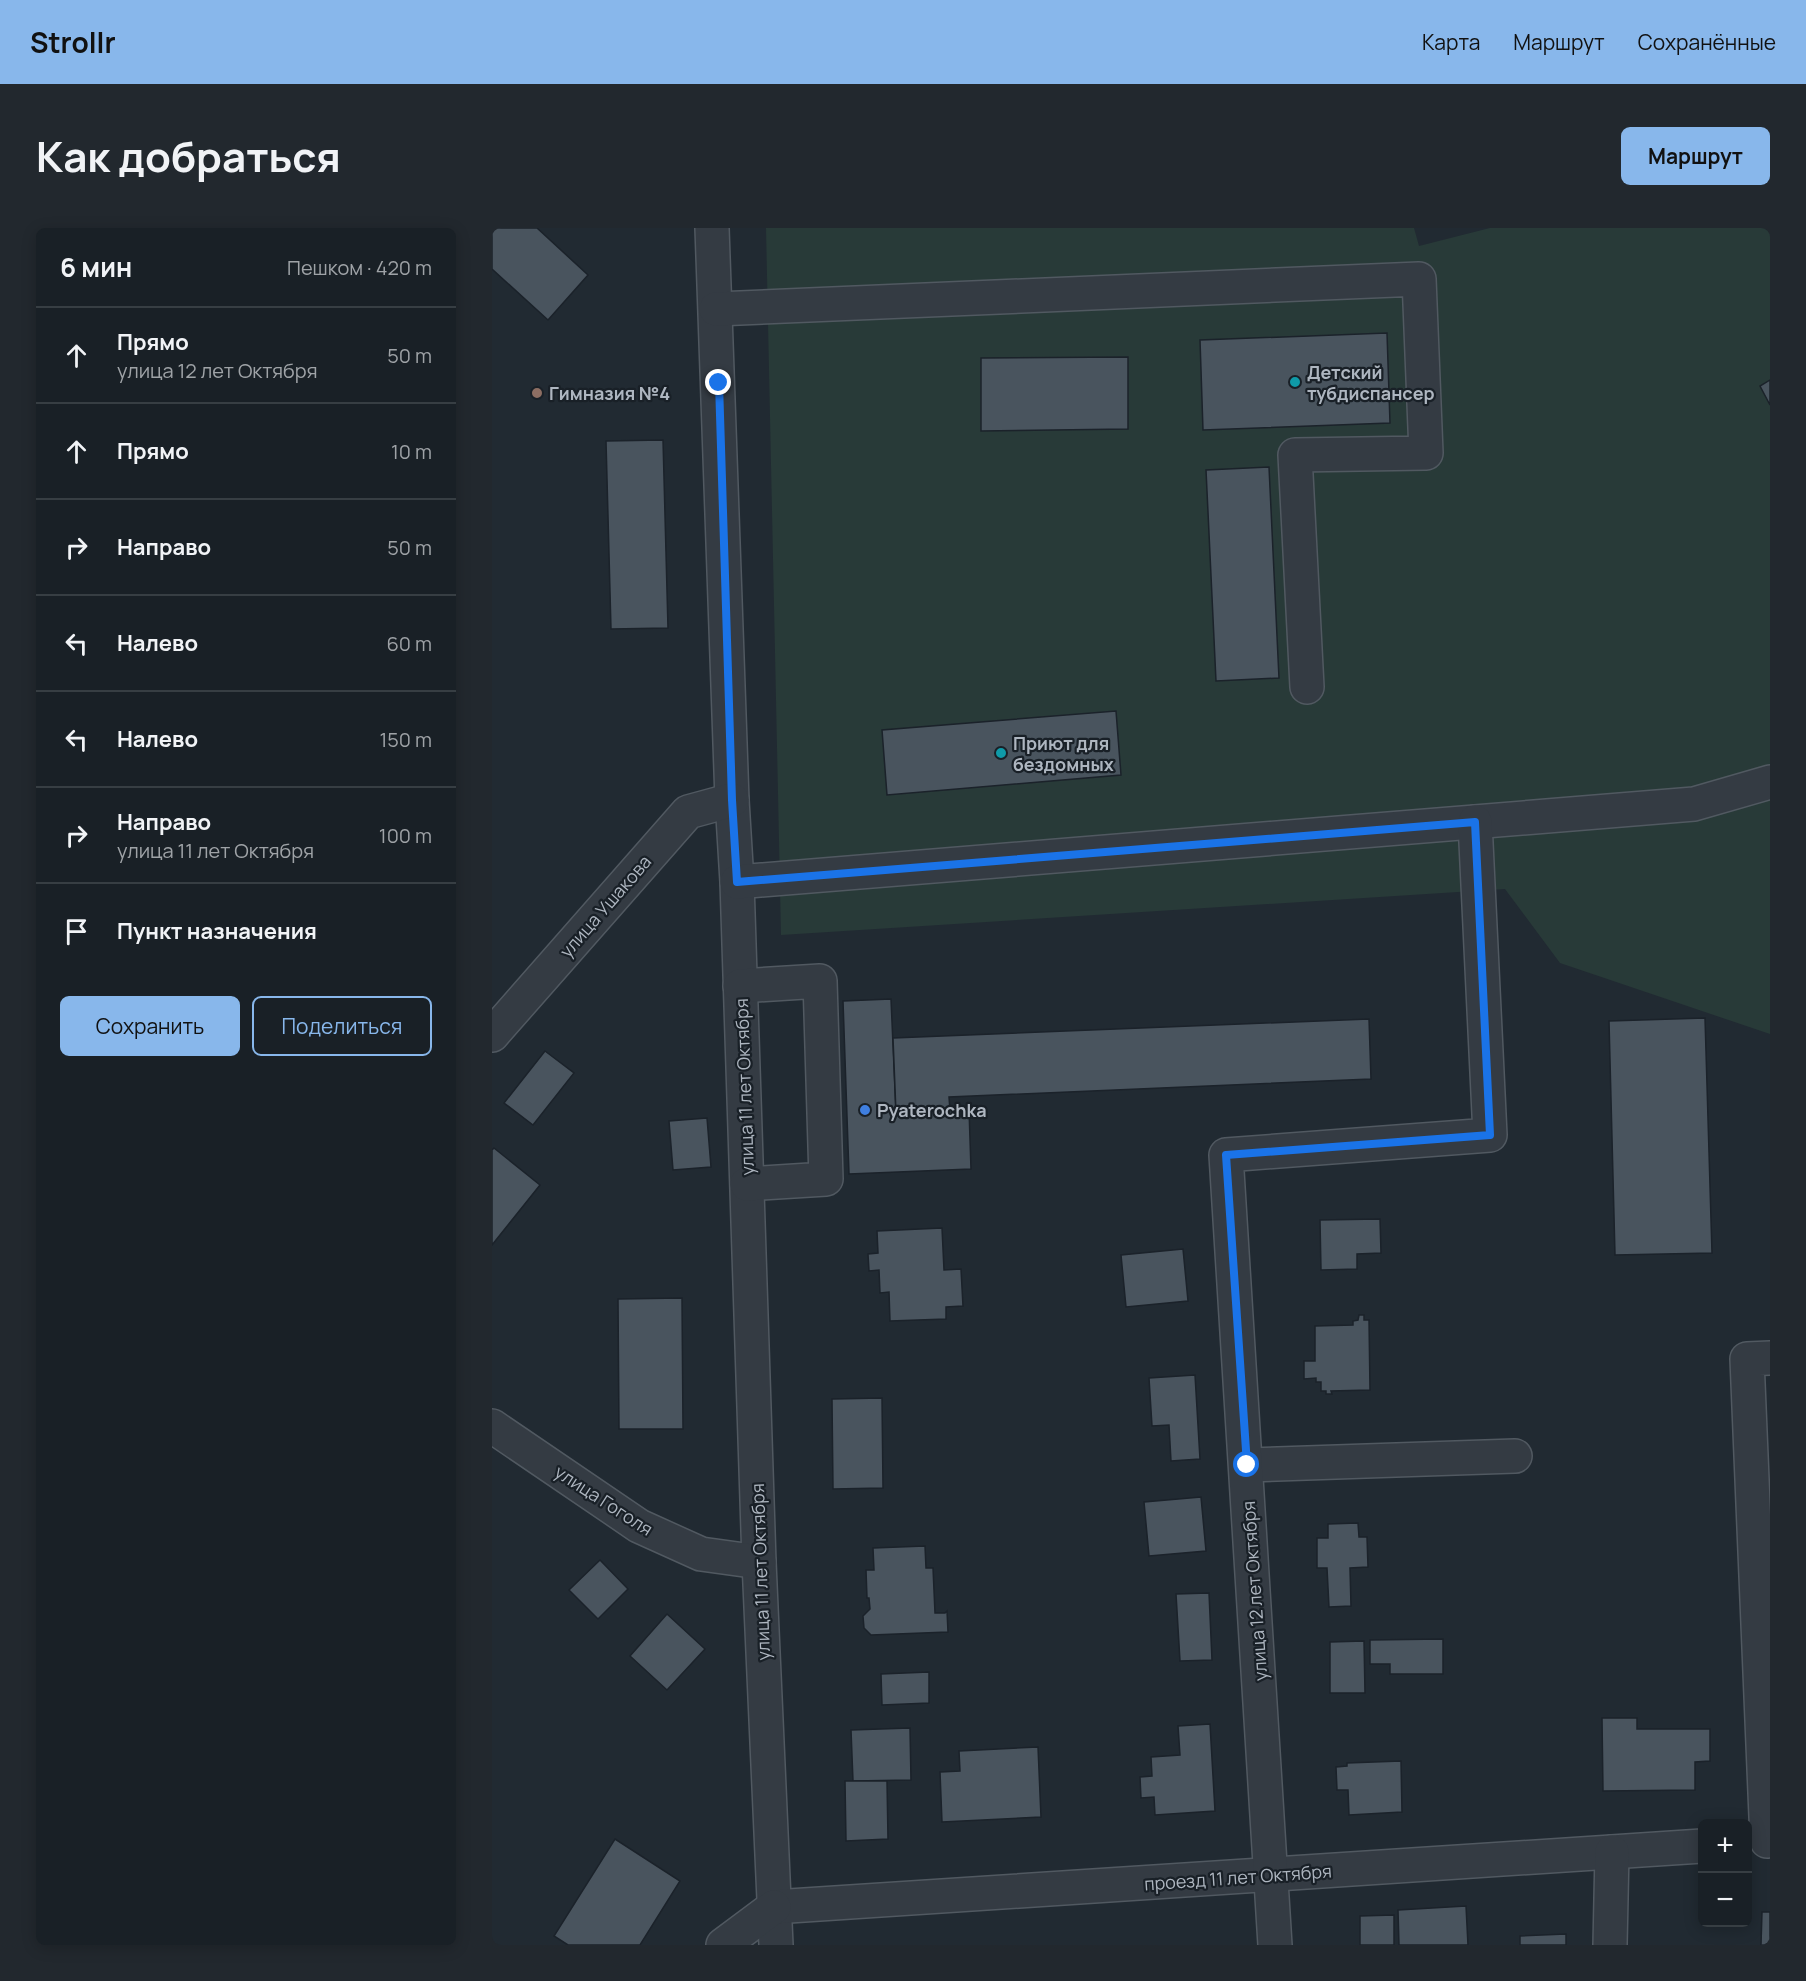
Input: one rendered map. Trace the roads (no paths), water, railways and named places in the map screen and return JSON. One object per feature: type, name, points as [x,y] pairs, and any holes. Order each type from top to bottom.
[{"type":"street","name":"улица 11 лет Октября","points":[[712,228],[732,800],[737,882],[759,1562],[776,1945]]},
{"type":"street","points":[[716,309],[1419,279],[1426,453],[1296,455],[1307,687]]},
{"type":"street","points":[[737,882],[1694,804],[1770,782]]},
{"type":"street","name":"улица Ушакова","points":[[492,1035],[688,812],[732,800]]},
{"type":"street","name":"улица 12 лет Октября","points":[[1275,1945],[1231,1202],[1226,1155],[1490,1135],[1475,822]]},
{"type":"street","points":[[740,986],[820,981],[821,992],[826,1179],[747,1184]]},
{"type":"street","points":[[1761,1841],[1747,1359],[1770,1358]]},
{"type":"street","name":"улица Гоголя","points":[[492,1426],[639,1526],[701,1554],[759,1562]]},
{"type":"street","points":[[1247,1465],[1515,1456]]},
{"type":"street","name":"проезд 11 лет Октября","points":[[774,1907],[1698,1846]]},
{"type":"street","points":[[1610,1945],[1612,1852]]},
{"type":"street","points":[[723,1945],[774,1907]]},
{"type":"place","name":"Детский тубдиспансер","points":[[1295,382]]},
{"type":"place","name":"Гимназия №4","points":[[537,393]]},
{"type":"place","name":"Приют для бездомных","points":[[1001,753]]},
{"type":"place","name":"Pyaterochka","points":[[865,1110]]}]
